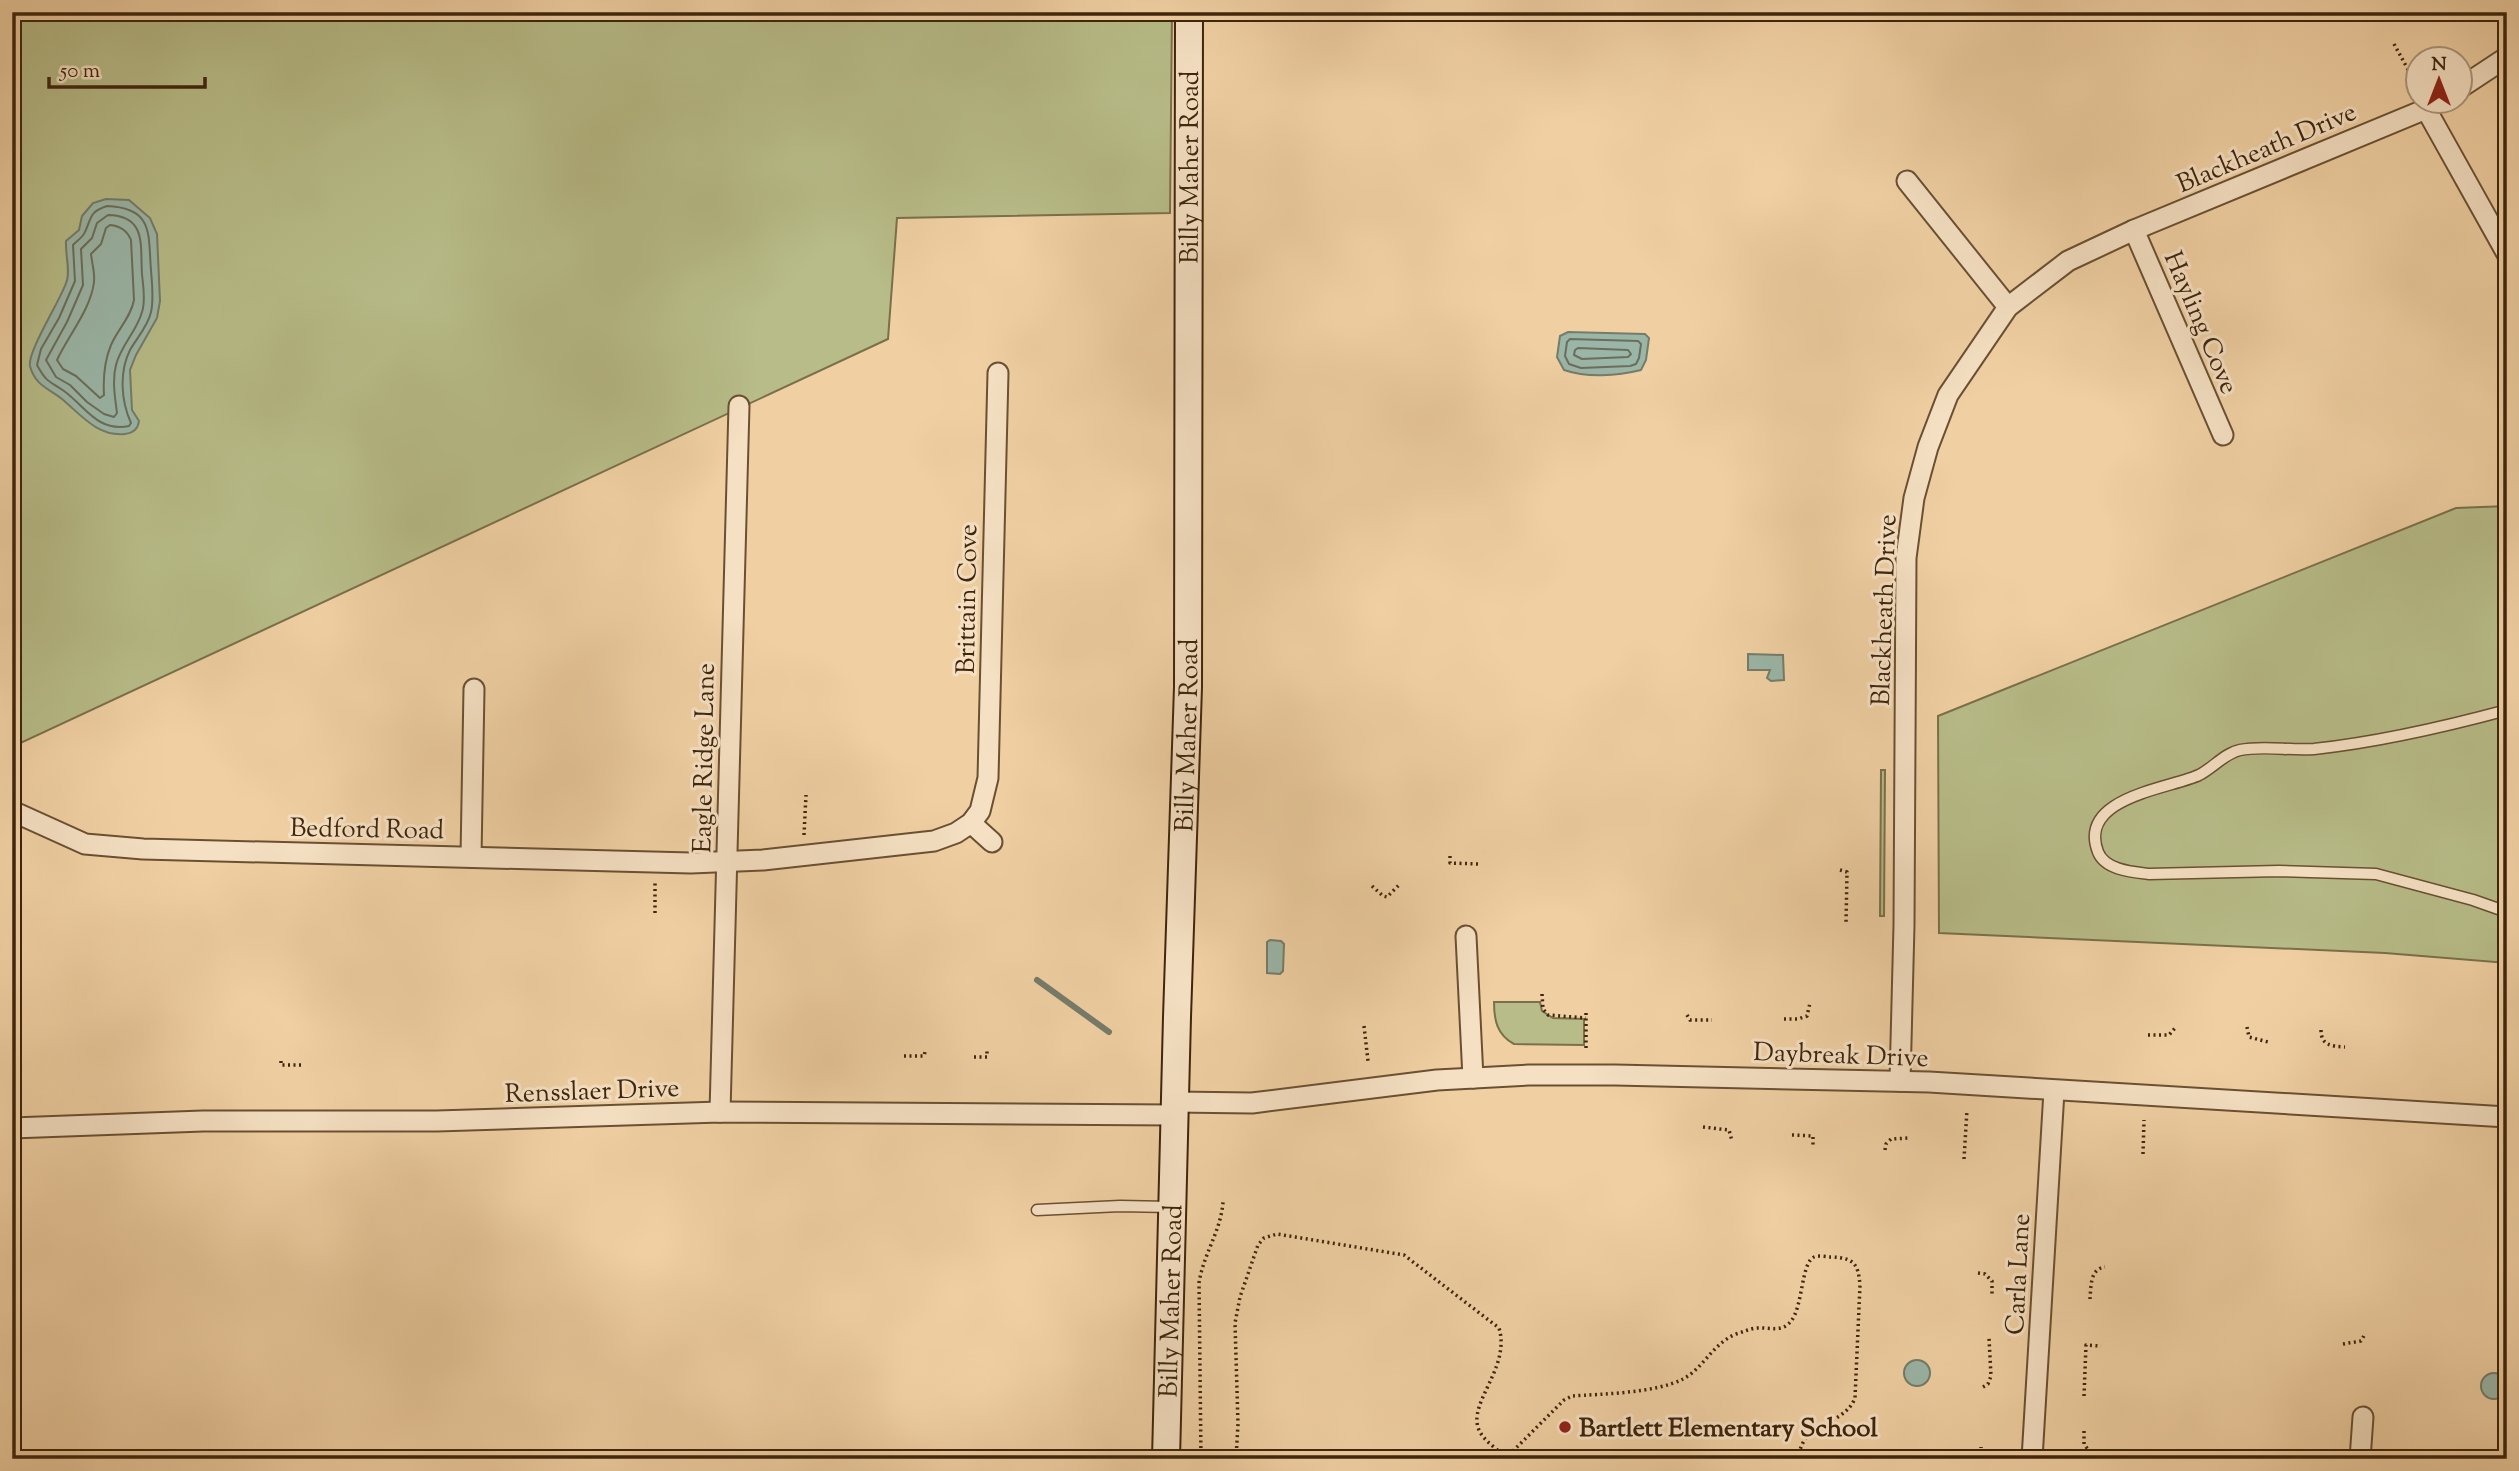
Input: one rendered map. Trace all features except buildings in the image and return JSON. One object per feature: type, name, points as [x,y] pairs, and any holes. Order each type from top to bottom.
[{"type":"main road","name":"Billy Maher Road","points":[[1167,1459],[1188,687],[1189,12]]},
{"type":"street","points":[[2474,78],[2507,57]]},
{"type":"street","name":"Blackheath Drive","points":[[1900,1081],[1904,925],[1906,558],[1911,515],[1928,447],[1948,395],[2008,307],[2068,261],[2134,230],[2406,116]]},
{"type":"street","points":[[2438,116],[2507,254]]},
{"type":"street","points":[[1907,181],[2008,307]]},
{"type":"street","name":"Hayling Cove","points":[[2134,230],[2223,435]]},
{"type":"street","name":"Brittain Cove","points":[[971,823],[980,811],[988,778],[998,373]]},
{"type":"street","name":"Eagle Ridge Lane","points":[[720,1112],[739,406]]},
{"type":"street","points":[[471,857],[474,689]]},
{"type":"street","name":"Bedford Road","points":[[12,811],[85,844],[144,849],[727,863]]},
{"type":"street","points":[[727,863],[934,841],[956,833],[971,823],[992,842]]},
{"type":"street","points":[[1466,936],[1473,1078]]},
{"type":"street","name":"Daybreak Drive","points":[[1175,1109],[1473,1078],[1615,1075],[1900,1081],[2507,1117]]},
{"type":"street","name":"Carla Lane","points":[[2032,1459],[2054,1091]]},
{"type":"street","name":"Rensslaer Drive","points":[[12,1128],[190,1121],[437,1121],[720,1112],[1175,1109]]},
{"type":"street","points":[[2360,1459],[2363,1417]]},
{"type":"lane","points":[[2507,710],[2436,729],[2312,749],[2240,750],[2202,773],[2129,797],[2102,818],[2096,835],[2097,851],[2101,859],[2131,872],[2149,874],[2279,871],[2376,874],[2507,912]]},
{"type":"lane","points":[[1038,1210],[1119,1206],[1172,1207]]},
{"type":"path","points":[[2394,44],[2404,62]]},
{"type":"path","points":[[804,840],[806,795]]},
{"type":"path","points":[[1450,856],[1450,863],[1479,864]]},
{"type":"path","points":[[1840,870],[1847,872],[1846,923]]},
{"type":"path","points":[[655,913],[656,881]]},
{"type":"path","points":[[1371,886],[1387,897],[1400,884]]},
{"type":"path","points":[[1542,994],[1543,1009],[1548,1015],[1586,1018]]},
{"type":"path","points":[[1784,1019],[1807,1016],[1810,1003]]},
{"type":"path","points":[[1586,1011],[1586,1048]]},
{"type":"path","points":[[1687,1015],[1690,1020],[1712,1020]]},
{"type":"path","points":[[1364,1026],[1368,1061]]},
{"type":"path","points":[[2246,1027],[2249,1037],[2267,1042]]},
{"type":"path","points":[[2148,1035],[2169,1035],[2175,1028]]},
{"type":"path","points":[[2321,1030],[2325,1043],[2345,1047]]},
{"type":"path","points":[[974,1057],[987,1057],[987,1048]]},
{"type":"path","points":[[904,1056],[924,1056],[925,1052]]},
{"type":"path","points":[[281,1061],[281,1065],[301,1065]]},
{"type":"path","points":[[1964,1159],[1967,1110]]},
{"type":"path","points":[[2143,1154],[2144,1120]]},
{"type":"path","points":[[1703,1127],[1729,1130],[1732,1141]]},
{"type":"path","points":[[1792,1135],[1814,1136],[1814,1145]]},
{"type":"path","points":[[1885,1150],[1891,1139],[1909,1138]]},
{"type":"path","points":[[1201,1459],[1199,1283],[1200,1272],[1221,1216],[1223,1202]]},
{"type":"path","points":[[1236,1459],[1238,1424],[1235,1349],[1238,1310],[1258,1245],[1264,1238],[1277,1234],[1404,1255],[1499,1328],[1501,1357],[1479,1408],[1477,1423],[1486,1440],[1506,1458],[1564,1400],[1572,1396],[1624,1393],[1684,1379],[1714,1347],[1732,1336],[1753,1328],[1784,1328],[1790,1324],[1797,1312],[1808,1263],[1814,1257],[1821,1256],[1846,1258],[1858,1269],[1860,1285],[1856,1398],[1847,1411],[1821,1425],[1807,1437],[1796,1459]]},
{"type":"path","points":[[2090,1298],[2094,1273],[2097,1269],[2105,1268]]},
{"type":"path","points":[[1978,1273],[1985,1274],[1992,1281],[1992,1296]]},
{"type":"path","points":[[2343,1343],[2361,1341],[2365,1334]]},
{"type":"path","points":[[1983,1387],[1988,1384],[1991,1376],[1989,1338]]},
{"type":"path","points":[[2084,1396],[2087,1345],[2101,1346]]},
{"type":"path","points":[[2084,1431],[2084,1444],[2092,1455]]},
{"type":"path","points":[[1981,1459],[1982,1447]]},
{"type":"green space","points":[[12,12],[1172,12],[1170,213],[897,218],[888,339],[12,747]]},
{"type":"green space","points":[[2507,506],[2507,963],[2385,953],[1939,933],[1938,716],[2456,508]]},
{"type":"green space","points":[[1881,770],[1885,770],[1884,916],[1880,916]]},
{"type":"green space","points":[[1494,1002],[1540,1002],[1542,1011],[1553,1018],[1584,1019],[1584,1045],[1514,1044],[1504,1036],[1498,1026]]},
{"type":"water","points":[[106,199],[129,200],[150,218],[157,234],[160,301],[157,318],[130,370],[132,410],[139,421],[135,430],[125,434],[106,432],[91,424],[39,383],[30,366],[38,338],[67,279],[66,241],[79,230],[82,216],[93,203]]},
{"type":"water","points":[[1568,332],[1645,334],[1649,338],[1646,360],[1641,370],[1622,374],[1592,375],[1564,370],[1557,357],[1560,336]]},
{"type":"water","points":[[1748,654],[1783,655],[1784,680],[1771,681],[1767,678],[1770,670],[1748,670]]},
{"type":"water","points":[[1270,940],[1284,944],[1283,971],[1280,974],[1267,973],[1267,942]]},
{"type":"water","points":[[1917,1360],[1926,1364],[1930,1373],[1926,1382],[1917,1386],[1908,1382],[1904,1373],[1908,1364]]},
{"type":"water","points":[[2494,1373],[2503,1377],[2507,1386],[2503,1395],[2494,1399],[2485,1395],[2481,1386],[2485,1377]]},
{"type":"waterway","points":[[1037,980],[1109,1032]]},
{"type":"place","name":"Bartlett Elementary School","points":[[1565,1427]]}]
